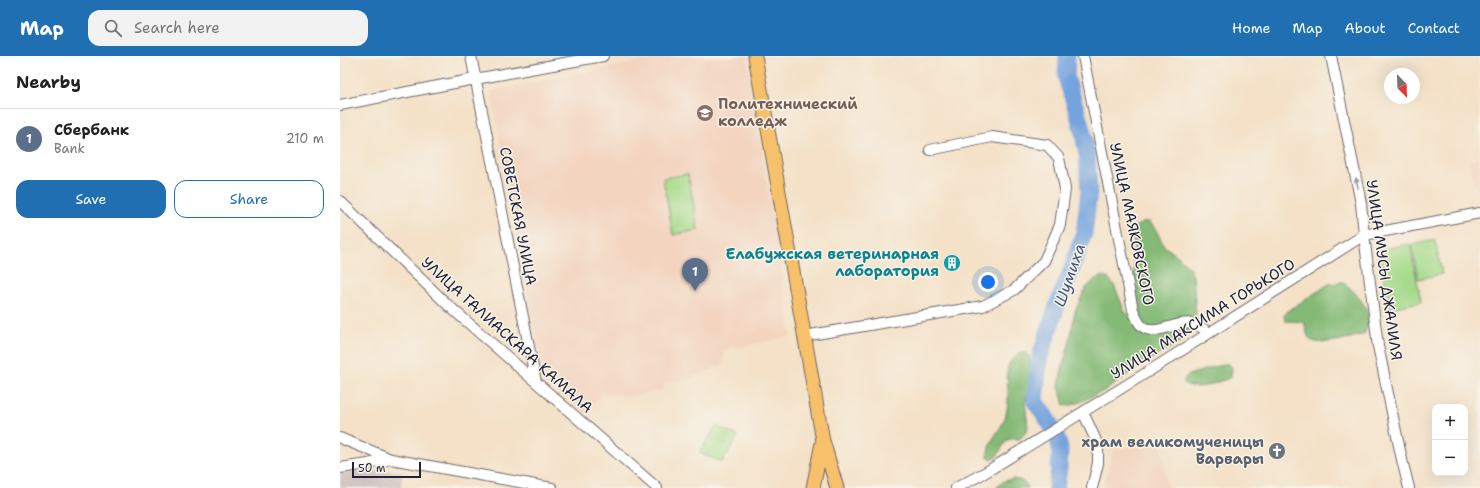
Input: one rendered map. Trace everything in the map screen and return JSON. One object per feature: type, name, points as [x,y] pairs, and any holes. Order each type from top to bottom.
[{"type":"main road","points":[[755,56],[823,441],[837,488]]},
{"type":"main road","points":[[813,488],[823,441]]},
{"type":"street","name":"СОВЕТСКАЯ УЛИЦА","points":[[471,56],[536,382]]},
{"type":"street","points":[[340,105],[603,56]]},
{"type":"street","name":"УЛИЦА МАЯКОВСКОГО","points":[[1083,56],[1133,310],[1140,324],[1147,329],[1155,330],[1189,323],[1204,328],[1208,334]]},
{"type":"street","name":"УЛИЦА МУСЫ ДЖАЛИЛЯ","points":[[1331,56],[1361,203],[1378,346],[1409,488]]},
{"type":"street","points":[[804,336],[983,306],[1014,290],[1044,261],[1060,224],[1065,189],[1059,158],[1047,145],[992,137],[930,150]]},
{"type":"street","name":"УЛИЦА ГАЛИАСКАРА КАМАЛА","points":[[340,201],[449,306],[655,488]]},
{"type":"street","name":"УЛИЦА МАКСИМА ГОРЬКОГО","points":[[956,488],[986,472],[1083,412],[1364,235],[1480,213]]},
{"type":"street","points":[[1083,412],[1098,445],[1098,463],[1092,488]]},
{"type":"street","points":[[340,438],[390,459],[552,488]]},
{"type":"street","points":[[340,468],[390,459]]},
{"type":"shaded area","points":[[669,56],[747,56],[791,336],[725,350],[722,365],[690,379],[665,382],[664,389],[633,396],[602,394],[585,414],[540,359],[491,91]]},
{"type":"shaded area","points":[[1480,159],[1480,189],[1476,190],[1469,161]]},
{"type":"shaded area","points":[[1160,442],[1168,488],[1103,488],[1113,451]]},
{"type":"shaded area","points":[[358,470],[402,472],[401,488],[340,488],[340,474]]},
{"type":"green space","points":[[688,174],[698,230],[673,235],[663,178]]},
{"type":"green space","points":[[1145,222],[1150,222],[1164,246],[1179,257],[1189,267],[1193,276],[1196,314],[1189,333],[1183,340],[1139,366],[1108,389],[1078,403],[1068,406],[1064,405],[1059,386],[1061,372],[1069,344],[1075,311],[1085,289],[1095,279],[1104,276],[1114,285],[1125,312],[1132,318],[1140,314],[1141,309],[1134,286],[1134,243],[1132,228]]},
{"type":"green space","points":[[1435,240],[1442,274],[1418,279],[1412,245]]},
{"type":"green space","points":[[1410,244],[1421,302],[1390,308],[1378,250]]},
{"type":"green space","points":[[1343,282],[1358,297],[1367,310],[1368,323],[1364,334],[1337,341],[1315,342],[1308,336],[1304,322],[1285,321],[1284,316],[1286,312],[1329,284]]},
{"type":"green space","points":[[1023,352],[1029,356],[1030,363],[1030,387],[1025,403],[1028,427],[1020,439],[1010,439],[1006,441],[997,456],[992,459],[988,457],[988,451],[992,441],[1002,425],[1006,414],[1008,368],[1010,362],[1017,355]]},
{"type":"green space","points":[[1224,364],[1229,364],[1232,367],[1231,377],[1227,379],[1200,387],[1189,386],[1184,383],[1185,378],[1188,375]]},
{"type":"green space","points":[[716,426],[738,436],[722,462],[699,453]]},
{"type":"green space","points":[[1013,479],[1022,481],[1028,488],[996,488],[1004,481]]},
{"type":"waterway","name":"Шумиха","points":[[1056,488],[1060,462],[1060,447],[1052,426],[1035,402],[1039,360],[1084,233],[1089,192],[1087,155],[1082,128],[1066,77],[1067,56]]},
{"type":"place","name":"Политехнический колледж","points":[[705,113]]},
{"type":"place","name":"Елабужская ветеринарная лаборатория","points":[[952,263]]},
{"type":"place","name":"Сбербанк","points":[[695,291]]},
{"type":"place","name":"храм великомученицы Варвары","points":[[1277,451]]}]
